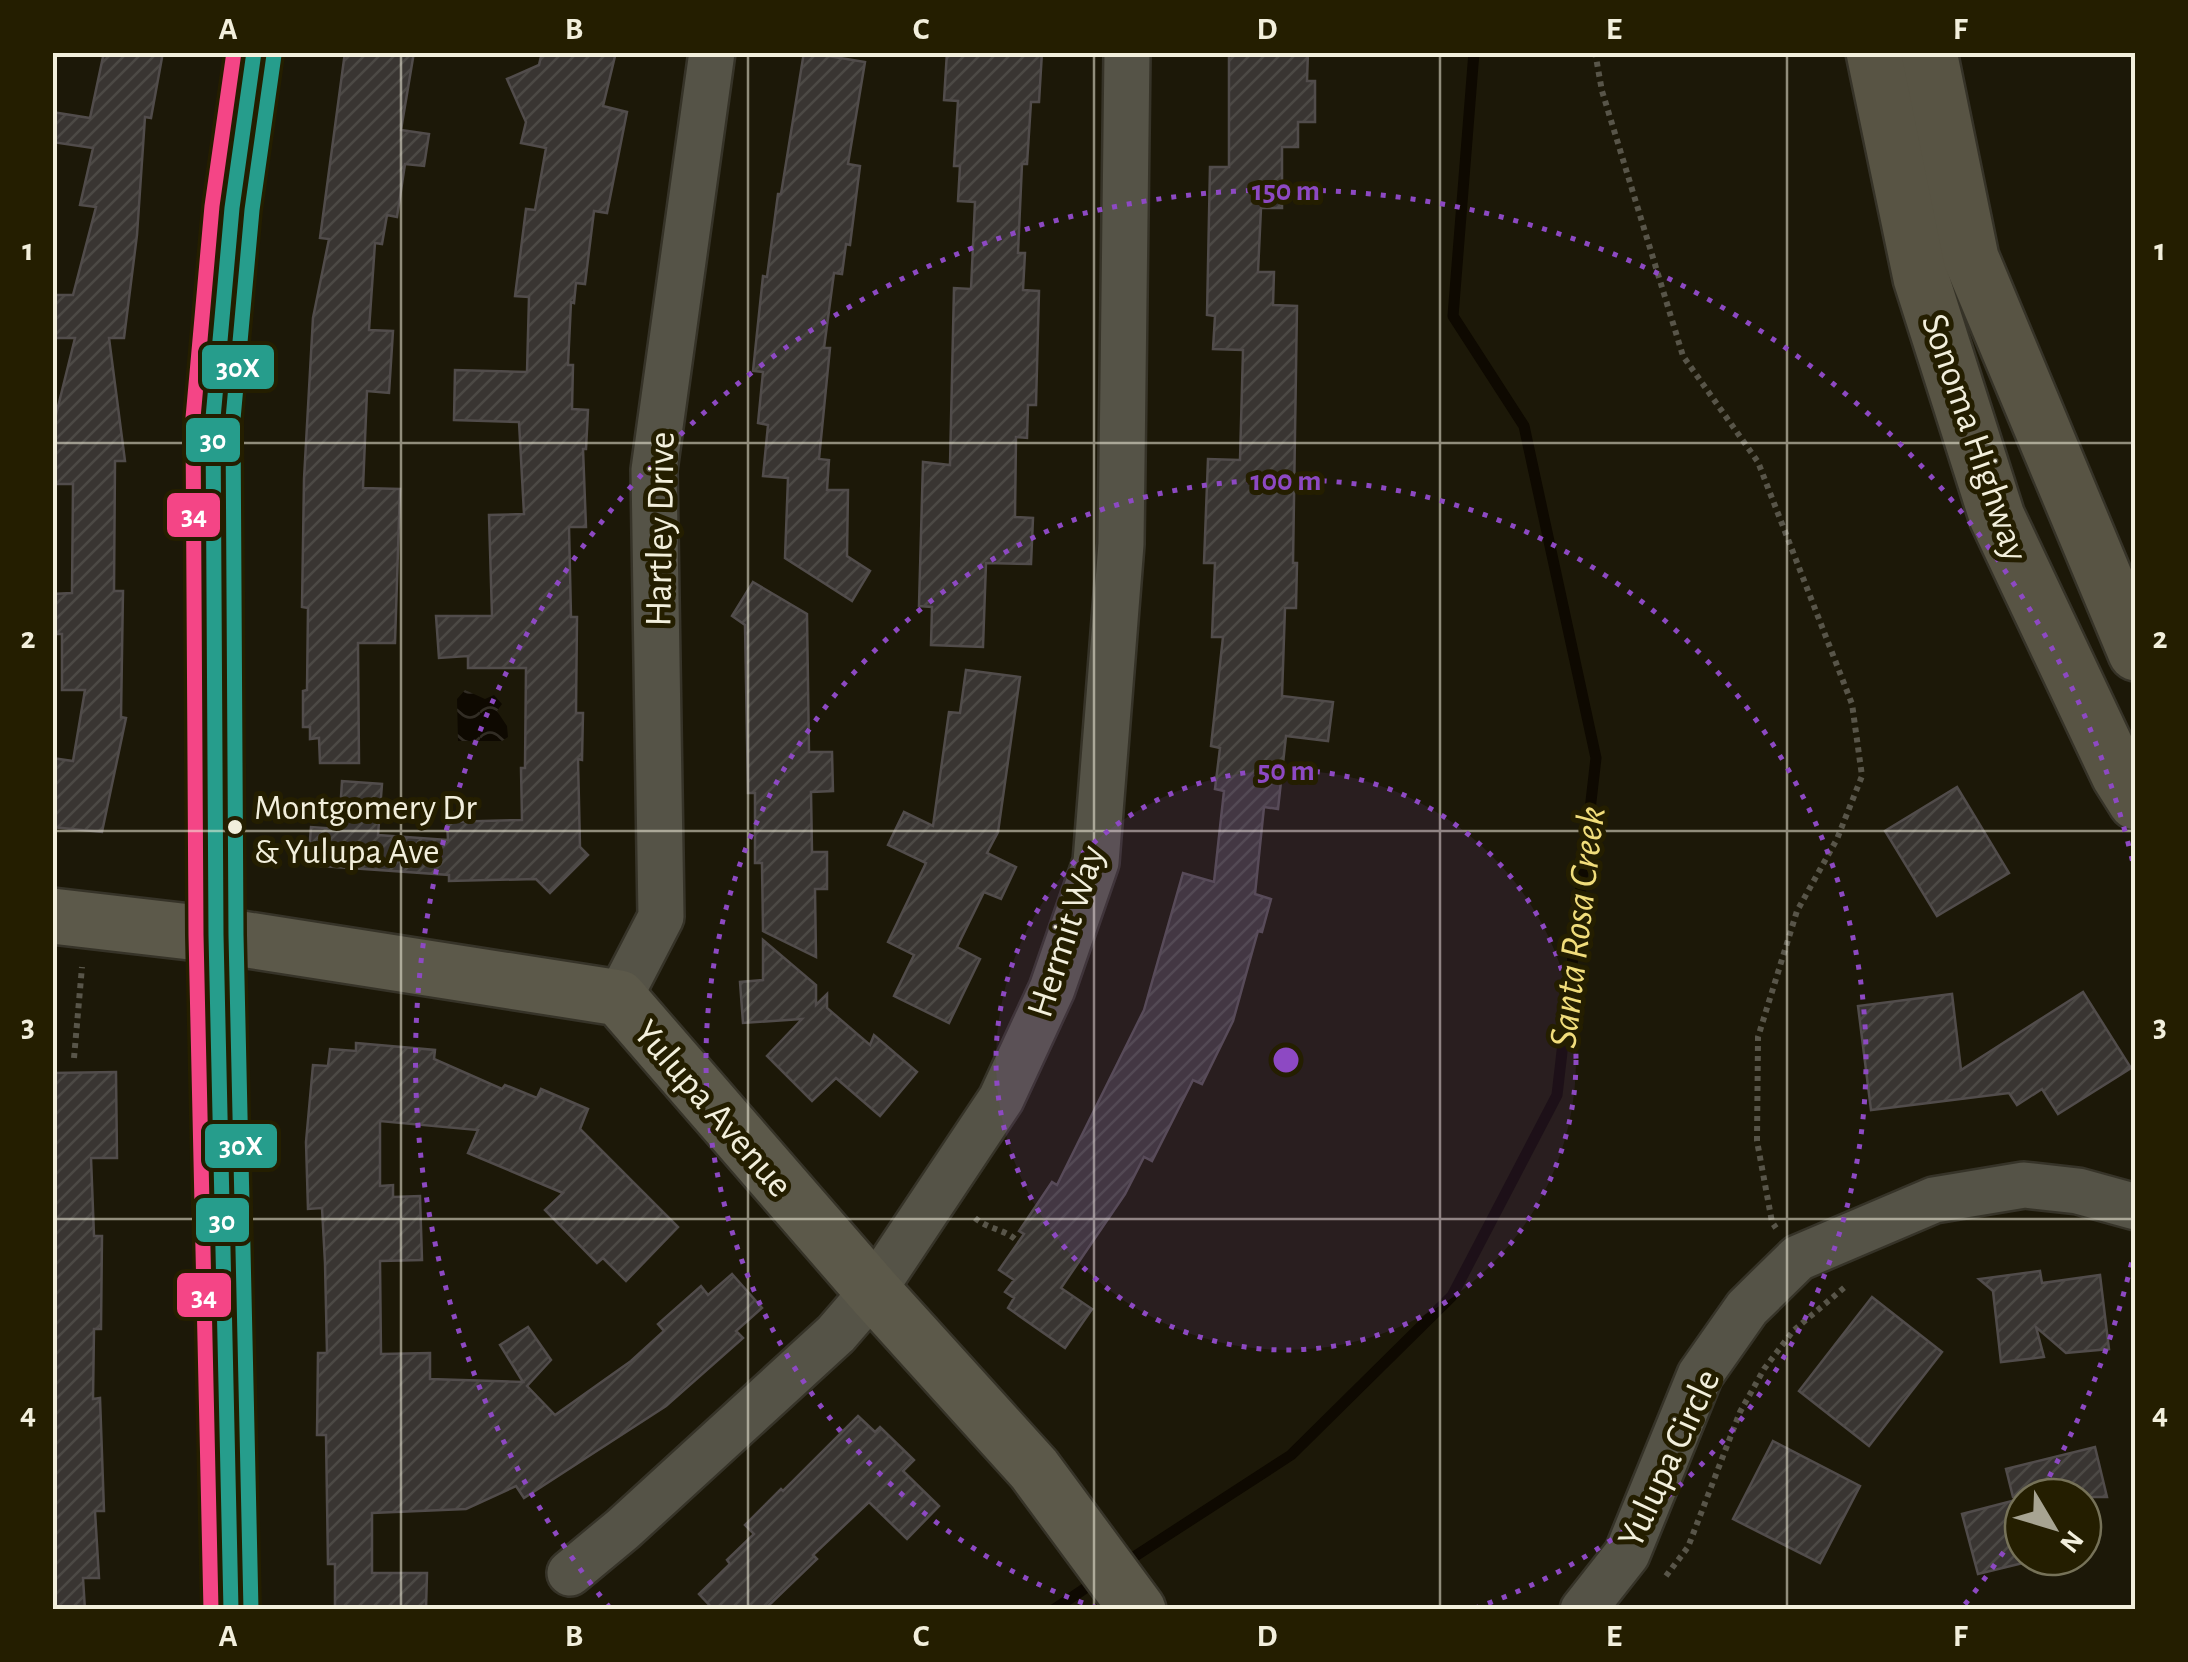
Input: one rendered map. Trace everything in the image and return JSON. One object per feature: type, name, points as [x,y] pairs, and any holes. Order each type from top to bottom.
[{"type":"main road","points":[[231,1610],[216,935],[213,418],[232,208],[254,52]]},
{"type":"main road","name":"Sonoma Highway","points":[[1874,52],[1921,278],[1997,517],[2119,775],[2136,802]]},
{"type":"main road","name":"Sonoma Highway","points":[[1929,52],[1971,258],[2136,653]]},
{"type":"main road","name":"Yulupa Avenue","points":[[52,916],[216,935],[619,998],[1034,1469],[1138,1610]]},
{"type":"street","name":"Hartley Drive","points":[[619,998],[661,916],[654,470],[712,52]]},
{"type":"street","name":"Hermit Way","points":[[570,1573],[836,1334],[874,1291],[1001,1099],[1052,989],[1096,862],[1120,544],[1127,52]]},
{"type":"street","name":"Yulupa Circle","points":[[1583,1610],[1626,1554],[1700,1375],[1747,1308],[1798,1258],[1934,1200],[2024,1185],[2078,1191],[2136,1207]]},
{"type":"path","points":[[1595,52],[1602,91],[1683,356],[1758,462],[1852,704],[1862,776],[1837,839],[1797,910],[1758,1037],[1756,1141],[1772,1222],[1798,1258]]},
{"type":"path","points":[[74,1058],[82,966]]},
{"type":"path","points":[[975,1218],[987,1228],[1006,1232],[1015,1239]]},
{"type":"path","points":[[1654,1591],[1688,1547],[1740,1412],[1764,1369],[1794,1331],[1854,1281]]},
{"type":"water","points":[[465,690],[485,699],[494,695],[502,704],[497,711],[507,726],[508,737],[502,741],[458,741],[457,699]]},
{"type":"building","points":[[104,52],[163,52],[151,118],[145,117],[137,235],[124,338],[109,338],[125,461],[115,461],[114,591],[123,591],[121,717],[126,718],[102,832],[52,827],[52,758],[73,761],[85,690],[62,690],[62,634],[52,634],[52,594],[72,593],[73,484],[52,484],[52,431],[75,338],[52,338],[52,295],[73,295],[96,207],[80,205],[93,148],[52,142],[52,112],[90,118]]},
{"type":"building","points":[[345,52],[414,52],[401,130],[429,134],[424,166],[405,164],[397,217],[387,215],[382,244],[375,243],[369,330],[393,331],[389,393],[367,391],[363,488],[400,489],[395,643],[358,643],[359,763],[320,763],[319,738],[310,739],[310,727],[303,727],[308,608],[302,607],[304,479],[313,318],[329,239],[320,238]]},
{"type":"building","points":[[542,52],[616,52],[603,106],[627,112],[607,213],[594,211],[585,284],[576,283],[574,303],[571,302],[568,365],[573,365],[572,409],[588,410],[583,449],[586,527],[569,527],[571,617],[577,617],[576,713],[583,713],[582,760],[578,759],[580,847],[588,855],[550,893],[536,879],[449,881],[449,875],[308,865],[311,827],[339,829],[342,781],[382,784],[378,835],[448,840],[447,822],[522,820],[526,668],[468,668],[468,656],[439,658],[436,616],[492,616],[489,515],[524,514],[519,422],[454,420],[455,370],[527,372],[529,297],[515,296],[526,209],[535,210],[546,148],[521,143],[526,122],[507,79],[539,65]]},
{"type":"building","points":[[804,52],[865,62],[848,164],[860,166],[850,245],[846,244],[842,274],[834,273],[824,348],[830,348],[819,459],[829,460],[827,490],[848,490],[847,556],[870,571],[852,601],[785,558],[788,478],[763,476],[768,425],[758,423],[763,372],[753,371],[763,276],[767,277]]},
{"type":"building","points":[[947,52],[1042,52],[1039,102],[1031,102],[1027,164],[1022,164],[1018,253],[1025,253],[1023,290],[1039,291],[1036,405],[1028,405],[1027,438],[1016,437],[1015,517],[1033,518],[1031,564],[986,563],[983,647],[931,645],[932,607],[919,606],[923,462],[950,465],[954,288],[971,289],[975,202],[958,201],[960,166],[954,166],[958,101],[944,100]]},
{"type":"building","points":[[1229,52],[1308,52],[1307,81],[1315,81],[1315,122],[1298,122],[1298,147],[1282,147],[1282,208],[1261,208],[1258,272],[1274,272],[1273,305],[1297,306],[1293,563],[1297,563],[1296,608],[1285,608],[1282,696],[1333,702],[1328,741],[1286,736],[1278,809],[1264,807],[1255,894],[1271,899],[1233,1021],[1202,1084],[1193,1080],[1152,1161],[1144,1157],[1125,1194],[1061,1288],[1092,1309],[1065,1348],[1008,1308],[1014,1298],[1005,1292],[1014,1280],[999,1270],[1052,1182],[1057,1185],[1144,1010],[1183,873],[1214,882],[1224,791],[1215,789],[1220,748],[1211,746],[1223,637],[1212,637],[1215,563],[1204,563],[1208,459],[1240,460],[1243,350],[1213,349],[1215,316],[1207,315],[1210,167],[1229,167]]},
{"type":"building","points":[[753,582],[807,614],[809,752],[832,752],[833,791],[811,792],[812,852],[827,852],[827,889],[815,889],[816,957],[763,931],[762,863],[755,863],[755,793],[748,793],[745,625],[732,616]]},
{"type":"building","points":[[966,670],[1020,677],[998,832],[987,853],[1016,867],[1001,899],[984,892],[957,947],[980,959],[949,1023],[894,996],[914,955],[888,942],[926,863],[888,845],[904,812],[933,826],[949,712],[960,713]]},
{"type":"building","points":[[1957,787],[2009,873],[1937,916],[1885,831]]},
{"type":"building","points":[[763,940],[816,985],[816,1005],[827,994],[827,1008],[870,1045],[874,1035],[917,1072],[880,1116],[836,1078],[812,1101],[767,1056],[802,1019],[743,1023],[740,982],[763,980]]},
{"type":"building","points":[[2083,992],[2131,1068],[2058,1114],[2042,1089],[2017,1105],[2009,1093],[1871,1110],[1858,1006],[1952,994],[1961,1070]]},
{"type":"building","points":[[356,1043],[435,1050],[434,1059],[502,1089],[505,1085],[537,1098],[541,1089],[588,1109],[580,1129],[678,1227],[626,1281],[603,1258],[597,1263],[545,1210],[563,1193],[468,1153],[478,1130],[380,1121],[380,1186],[393,1185],[393,1197],[420,1196],[422,1260],[380,1261],[381,1354],[430,1353],[430,1379],[523,1382],[500,1345],[528,1327],[551,1360],[527,1386],[555,1415],[631,1361],[664,1331],[658,1324],[701,1286],[708,1295],[732,1274],[762,1308],[736,1331],[743,1338],[666,1406],[524,1498],[516,1486],[466,1509],[372,1513],[372,1573],[427,1573],[426,1610],[335,1610],[335,1564],[328,1564],[326,1435],[317,1435],[318,1353],[327,1353],[325,1263],[322,1208],[308,1209],[306,1142],[313,1065],[328,1066],[330,1049],[356,1051]]},
{"type":"building","points":[[116,1072],[117,1158],[91,1158],[94,1236],[102,1236],[101,1329],[94,1329],[93,1399],[100,1398],[104,1511],[95,1511],[99,1578],[83,1578],[85,1610],[52,1610],[52,1073]]},
{"type":"building","points":[[2040,1271],[2042,1283],[2100,1275],[2109,1349],[2066,1353],[2036,1327],[2044,1357],[2001,1362],[1993,1291],[1979,1279]]},
{"type":"building","points":[[1872,1297],[1942,1352],[1869,1446],[1799,1391]]},
{"type":"building","points":[[858,1416],[875,1432],[880,1427],[914,1460],[903,1471],[939,1506],[907,1539],[869,1502],[813,1555],[817,1559],[764,1610],[714,1610],[699,1594],[754,1534],[745,1525]]},
{"type":"building","points":[[1773,1441],[1860,1486],[1820,1563],[1733,1519]]},
{"type":"building","points":[[2095,1447],[2102,1477],[2008,1477],[2006,1469]]},
{"type":"building","points":[[2003,1503],[2003,1568],[1978,1574],[1962,1514]]},
{"type":"waterway","name":"Santa Rosa Creek","points":[[1123,1564],[1291,1455],[1452,1296],[1557,1095],[1596,758],[1524,426],[1453,316],[1474,52]]},
{"type":"waterway","name":"Santa Rosa Creek","points":[[1053,1610],[1099,1579]]},
{"type":"transit line","name":"34","points":[[211,1610],[196,935],[193,418],[212,206],[234,52]]},
{"type":"transit line","name":"30","points":[[231,1610],[216,935],[213,418],[232,208],[254,52]]},
{"type":"transit line","name":"30X","points":[[251,1610],[236,935],[233,419],[252,210],[274,55]]},
{"type":"place","name":"Montgomery Dr & Yulupa Ave","points":[[235,827]]}]
